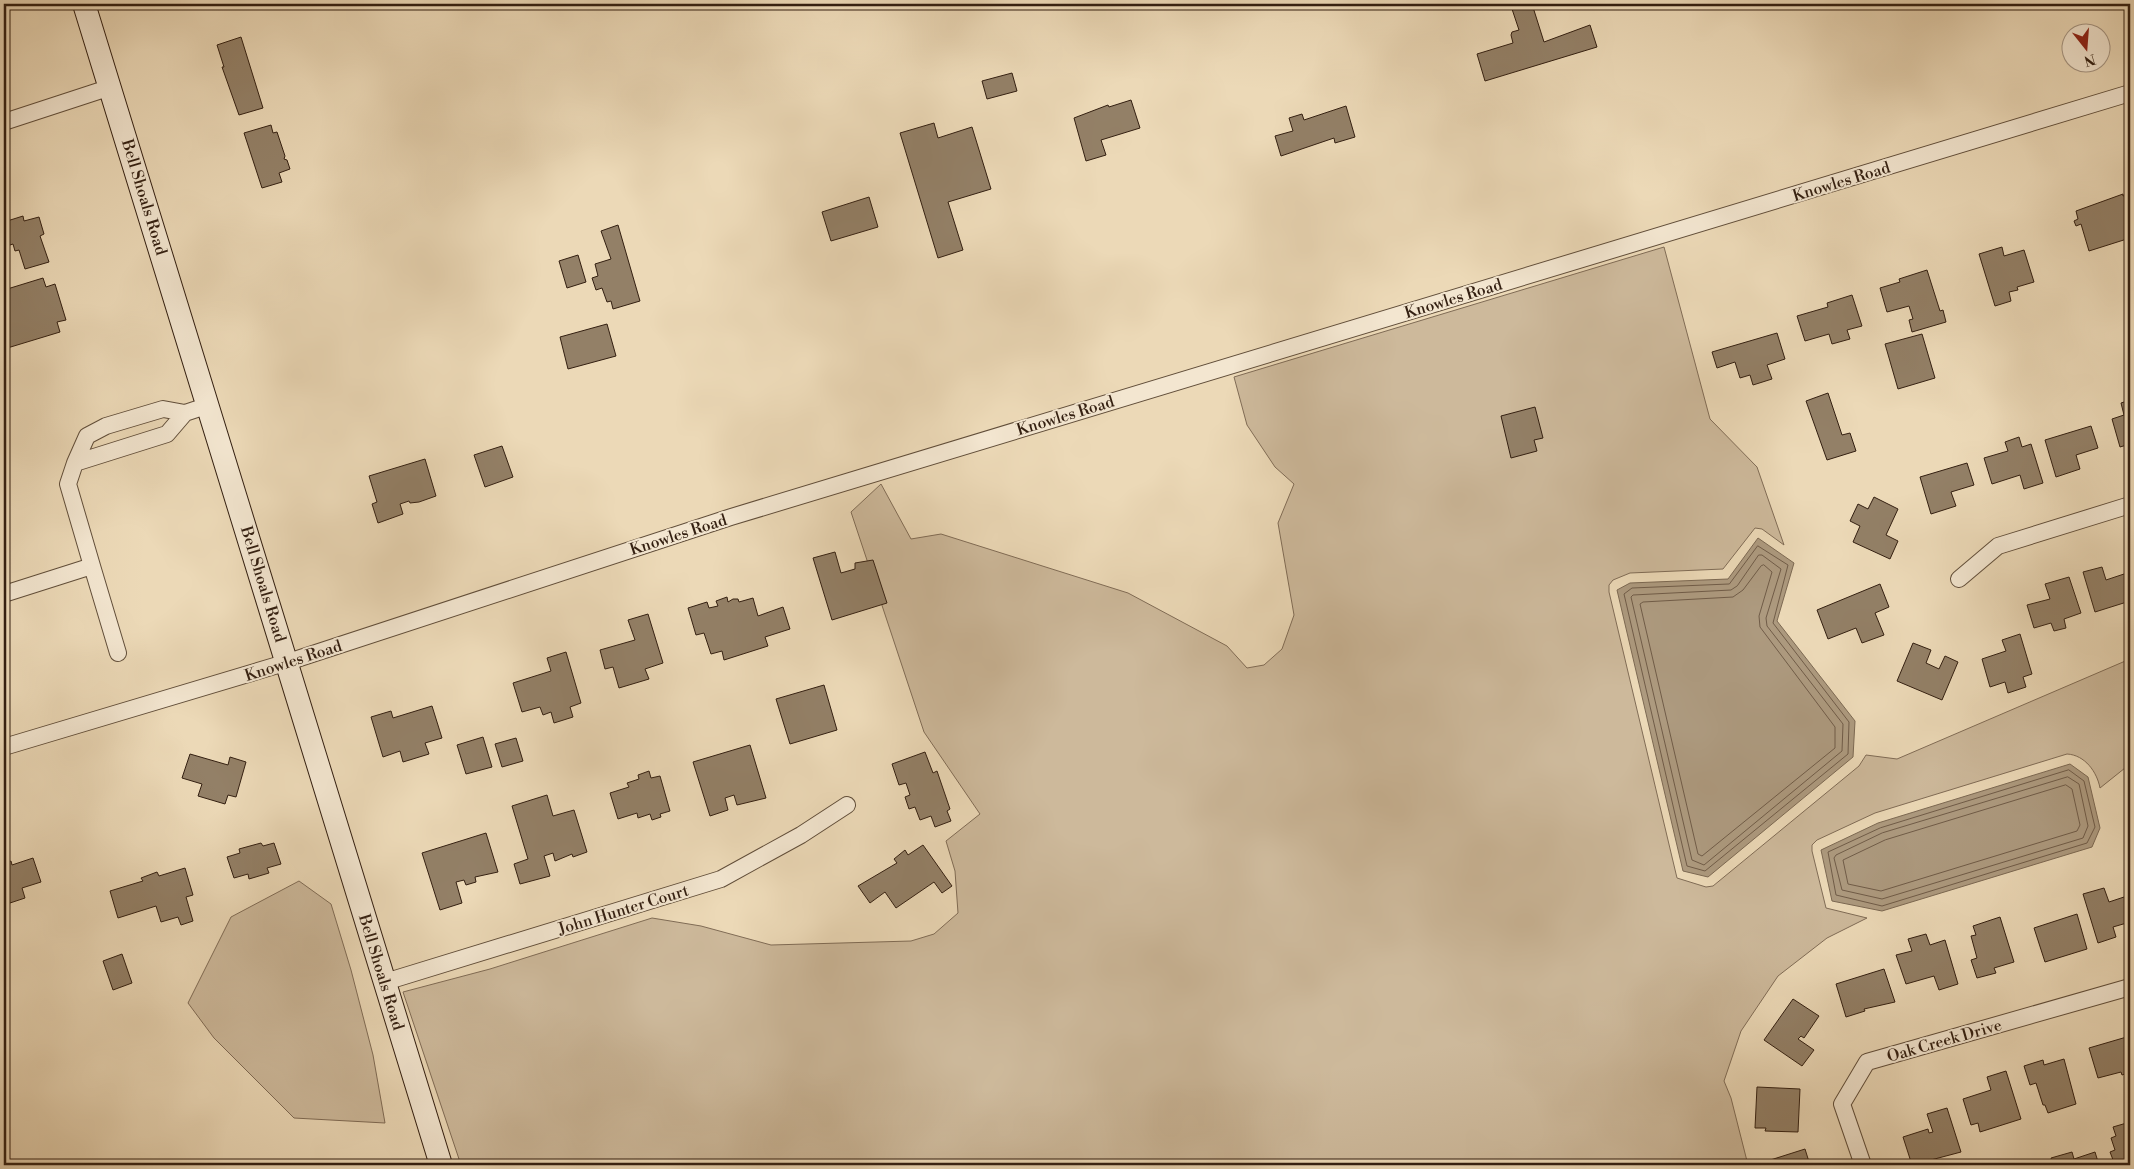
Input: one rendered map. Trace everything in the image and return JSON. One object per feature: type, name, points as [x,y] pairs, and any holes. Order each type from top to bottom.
[{"type":"main road","name":"Bell Shoals Road","points":[[84,4],[288,662],[441,1165]]},
{"type":"street","points":[[4,122],[111,87]]},
{"type":"street","name":"Knowles Road","points":[[4,748],[288,662],[731,517],[2130,93]]},
{"type":"street","points":[[118,653],[68,484],[75,462],[86,436],[114,423],[163,409],[185,413],[209,406]]},
{"type":"street","points":[[75,462],[167,434],[185,413]]},
{"type":"street","points":[[114,423],[122,448]]},
{"type":"street","points":[[1959,579],[1998,546],[2130,505]]},
{"type":"street","points":[[4,594],[92,566]]},
{"type":"street","name":"John Hunter Court","points":[[385,982],[721,879],[801,834],[847,805]]},
{"type":"street","name":"Oak Creek Drive","points":[[1863,1165],[1842,1104],[1867,1062],[2130,986]]},
{"type":"shaded area","points":[[1664,247],[1710,419],[1757,467],[1784,545],[1762,529],[1755,528],[1723,569],[1630,573],[1613,580],[1609,585],[1609,592],[1677,878],[1706,887],[1713,886],[1859,766],[1866,755],[1897,759],[2130,659],[2130,764],[2100,788],[2096,776],[2089,765],[2079,757],[2067,754],[1875,813],[1817,840],[1812,845],[1826,908],[1867,918],[1827,938],[1778,976],[1741,1031],[1724,1081],[1731,1098],[1748,1165],[461,1165],[403,992],[490,969],[652,918],[701,926],[771,945],[911,941],[934,934],[958,913],[955,871],[946,841],[980,814],[924,732],[851,512],[881,484],[911,539],[941,534],[1128,593],[1227,646],[1247,668],[1264,665],[1282,649],[1294,615],[1278,523],[1294,484],[1275,467],[1247,425],[1234,377]]},
{"type":"shaded area","points":[[299,881],[331,904],[351,970],[373,1055],[385,1123],[294,1118],[214,1038],[188,1003],[231,917]]},
{"type":"water","points":[[1758,538],[1794,563],[1777,621],[1855,721],[1853,757],[1708,877],[1683,871],[1617,590],[1630,583],[1728,579]]},
{"type":"water","points":[[2070,764],[2088,777],[2100,828],[2092,847],[1882,911],[1832,901],[1821,850],[1878,823]]},
{"type":"building","points":[[1532,4],[1544,42],[1590,25],[1597,47],[1485,81],[1477,54],[1513,43],[1512,32],[1519,30],[1511,6]]},
{"type":"building","points":[[241,37],[263,108],[239,115],[222,67],[224,67],[217,45]]},
{"type":"building","points":[[1012,73],[1017,91],[987,99],[982,81]]},
{"type":"building","points":[[1131,100],[1140,128],[1101,140],[1106,155],[1086,161],[1074,118],[1108,105],[1109,107]]},
{"type":"building","points":[[1346,106],[1355,137],[1335,143],[1334,138],[1281,156],[1275,136],[1293,131],[1289,118],[1302,114],[1304,120]]},
{"type":"building","points":[[934,123],[938,138],[972,127],[991,189],[948,202],[963,250],[938,258],[900,133]]},
{"type":"building","points":[[271,125],[273,133],[277,132],[285,156],[284,159],[287,160],[290,169],[279,173],[282,182],[262,188],[244,133]]},
{"type":"building","points":[[2123,194],[2123,196],[2130,194],[2130,238],[2089,251],[2081,224],[2076,226],[2074,221],[2078,219],[2076,211]]},
{"type":"building","points":[[869,197],[878,227],[831,241],[822,212]]},
{"type":"building","points":[[23,216],[24,221],[39,217],[44,234],[40,236],[49,262],[25,269],[19,250],[15,251],[13,244],[7,246],[4,237],[4,222]]},
{"type":"building","points":[[618,225],[640,301],[613,309],[611,301],[607,302],[602,288],[596,290],[592,278],[598,276],[595,264],[611,259],[601,231]]},
{"type":"building","points":[[2002,247],[2004,256],[2024,250],[2034,282],[2017,287],[2018,290],[2009,292],[2011,301],[1995,306],[1979,254]]},
{"type":"building","points":[[578,255],[586,282],[567,288],[559,261]]},
{"type":"building","points":[[1927,270],[1940,311],[1943,310],[1946,322],[1912,332],[1909,320],[1913,319],[1909,306],[1887,312],[1880,288],[1900,282],[1899,279]]},
{"type":"building","points":[[43,278],[46,287],[55,284],[66,320],[57,322],[60,332],[4,349],[4,290]]},
{"type":"building","points":[[1852,295],[1862,326],[1847,330],[1850,339],[1832,344],[1829,334],[1805,341],[1797,316],[1828,307],[1827,303]]},
{"type":"building","points":[[607,324],[616,356],[568,369],[560,337]]},
{"type":"building","points":[[1777,333],[1785,359],[1767,365],[1772,379],[1753,385],[1750,375],[1740,378],[1735,362],[1717,368],[1712,352]]},
{"type":"building","points":[[1922,334],[1935,378],[1898,389],[1885,344]]},
{"type":"building","points":[[1828,393],[1842,435],[1850,433],[1856,451],[1827,460],[1806,401]]},
{"type":"building","points":[[2130,400],[2130,444],[2120,447],[2112,419],[2124,415],[2121,403]]},
{"type":"building","points":[[1535,407],[1543,438],[1534,440],[1537,451],[1511,458],[1501,416]]},
{"type":"building","points":[[2091,426],[2098,448],[2076,455],[2080,469],[2056,477],[2045,440]]},
{"type":"building","points":[[2019,437],[2022,447],[2031,444],[2043,483],[2024,489],[2020,475],[1992,484],[1984,458],[2008,451],[2005,442]]},
{"type":"building","points":[[502,446],[513,477],[485,487],[474,455]]},
{"type":"building","points":[[425,459],[436,496],[419,502],[410,503],[409,501],[400,504],[403,514],[378,523],[372,504],[377,502],[369,476]]},
{"type":"building","points":[[1967,463],[1974,485],[1951,492],[1956,506],[1931,514],[1920,477]]},
{"type":"building","points":[[1874,497],[1898,509],[1886,535],[1898,541],[1890,559],[1853,542],[1860,526],[1850,521],[1858,504],[1868,509]]},
{"type":"building","points":[[835,552],[841,573],[855,569],[855,563],[873,560],[887,603],[832,620],[813,558]]},
{"type":"building","points":[[2102,567],[2106,580],[2130,572],[2130,601],[2095,612],[2083,572]]},
{"type":"building","points":[[2069,577],[2081,613],[2064,619],[2066,628],[2054,631],[2051,623],[2034,628],[2027,605],[2050,599],[2045,584]]},
{"type":"building","points":[[1880,584],[1889,607],[1875,613],[1884,635],[1862,643],[1856,628],[1828,639],[1817,610]]},
{"type":"building","points":[[727,597],[728,602],[733,599],[738,599],[739,602],[753,598],[758,616],[783,607],[790,629],[765,637],[768,646],[724,660],[722,651],[711,654],[704,633],[696,635],[688,608],[707,602],[709,608],[718,606],[716,601]]},
{"type":"building","points":[[648,614],[663,663],[645,669],[649,679],[619,688],[613,667],[605,669],[600,650],[635,640],[628,620]]},
{"type":"building","points":[[2020,634],[2032,674],[2023,677],[2026,687],[2008,693],[2005,682],[1990,687],[1982,659],[2006,651],[2002,640]]},
{"type":"building","points":[[1913,643],[1931,650],[1926,663],[1939,669],[1945,656],[1958,662],[1942,700],[1897,681]]},
{"type":"building","points":[[566,652],[581,703],[570,707],[573,717],[554,723],[551,712],[543,715],[540,707],[522,712],[513,683],[551,671],[547,658]]},
{"type":"building","points":[[824,685],[837,730],[790,744],[776,699]]},
{"type":"building","points":[[432,706],[442,738],[425,743],[429,754],[403,762],[400,751],[383,757],[371,717],[391,711],[393,718]]},
{"type":"building","points":[[483,737],[492,767],[466,774],[457,745]]},
{"type":"building","points":[[516,738],[523,761],[502,767],[495,744]]},
{"type":"building","points":[[750,745],[766,798],[737,805],[734,795],[725,798],[728,810],[710,816],[693,762]]},
{"type":"building","points":[[925,752],[933,773],[937,771],[950,809],[947,811],[951,821],[935,827],[931,816],[920,820],[915,807],[909,809],[905,797],[910,795],[906,783],[899,785],[892,764]]},
{"type":"building","points":[[190,754],[228,765],[230,757],[246,762],[236,797],[228,795],[225,804],[198,796],[202,784],[182,778]]},
{"type":"building","points":[[649,771],[651,778],[660,776],[670,811],[660,814],[661,817],[652,820],[650,814],[638,818],[637,813],[618,819],[610,793],[629,787],[627,783],[639,779],[638,775]]},
{"type":"building","points":[[547,795],[553,816],[574,810],[587,852],[573,857],[572,854],[555,861],[553,853],[544,856],[550,876],[520,884],[514,864],[528,859],[512,806]]},
{"type":"building","points":[[486,833],[498,872],[475,877],[476,882],[466,885],[464,880],[456,882],[462,903],[440,910],[422,853]]},
{"type":"building","points":[[261,843],[263,846],[274,843],[281,864],[267,868],[269,873],[249,879],[248,874],[234,878],[227,857],[240,853],[239,849]]},
{"type":"building","points":[[923,845],[952,886],[942,893],[934,882],[896,908],[885,892],[870,903],[858,886],[897,863],[894,859],[905,850],[908,855]]},
{"type":"building","points":[[33,858],[41,882],[22,888],[25,898],[4,905],[4,864],[11,861],[12,865]]},
{"type":"building","points":[[185,868],[193,895],[186,897],[193,921],[181,925],[178,917],[161,922],[156,906],[118,918],[110,891],[143,881],[141,878],[157,872],[159,876]]},
{"type":"building","points":[[2104,888],[2109,902],[2130,895],[2130,922],[2113,927],[2116,937],[2098,943],[2083,894]]},
{"type":"building","points":[[2077,914],[2087,949],[2045,962],[2034,928]]},
{"type":"building","points":[[2000,917],[2014,962],[1994,968],[1996,973],[1977,978],[1971,960],[1977,958],[1971,936],[1976,935],[1973,926]]},
{"type":"building","points":[[1926,934],[1930,945],[1945,940],[1958,984],[1939,990],[1934,976],[1906,984],[1896,955],[1912,951],[1908,939]]},
{"type":"building","points":[[122,954],[132,983],[113,990],[103,961]]},
{"type":"building","points":[[1884,969],[1895,1002],[1864,1009],[1865,1011],[1846,1017],[1836,984]]},
{"type":"building","points":[[1793,999],[1819,1016],[1804,1038],[1801,1036],[1798,1039],[1814,1050],[1802,1066],[1764,1040]]},
{"type":"building","points":[[2130,1036],[2130,1072],[2122,1075],[2121,1072],[2098,1078],[2089,1048]]},
{"type":"building","points":[[2064,1059],[2076,1104],[2048,1113],[2045,1105],[2043,1105],[2036,1083],[2030,1085],[2024,1066],[2043,1060],[2044,1065]]},
{"type":"building","points":[[2006,1071],[2021,1119],[1980,1132],[1978,1123],[1971,1125],[1963,1099],[1991,1090],[1987,1077]]},
{"type":"building","points":[[1757,1087],[1800,1089],[1798,1132],[1765,1131],[1766,1128],[1755,1128]]},
{"type":"building","points":[[1947,1108],[1961,1152],[1912,1165],[1903,1137],[1928,1129],[1929,1133],[1933,1132],[1927,1114]]},
{"type":"building","points":[[2130,1122],[2130,1165],[2115,1165],[2110,1152],[2115,1150],[2111,1138],[2116,1136],[2113,1127]]},
{"type":"building","points":[[1805,1149],[1810,1165],[1762,1165],[1761,1163]]},
{"type":"building","points":[[2072,1152],[2074,1159],[2095,1152],[2099,1165],[2053,1165],[2051,1158]]}]
